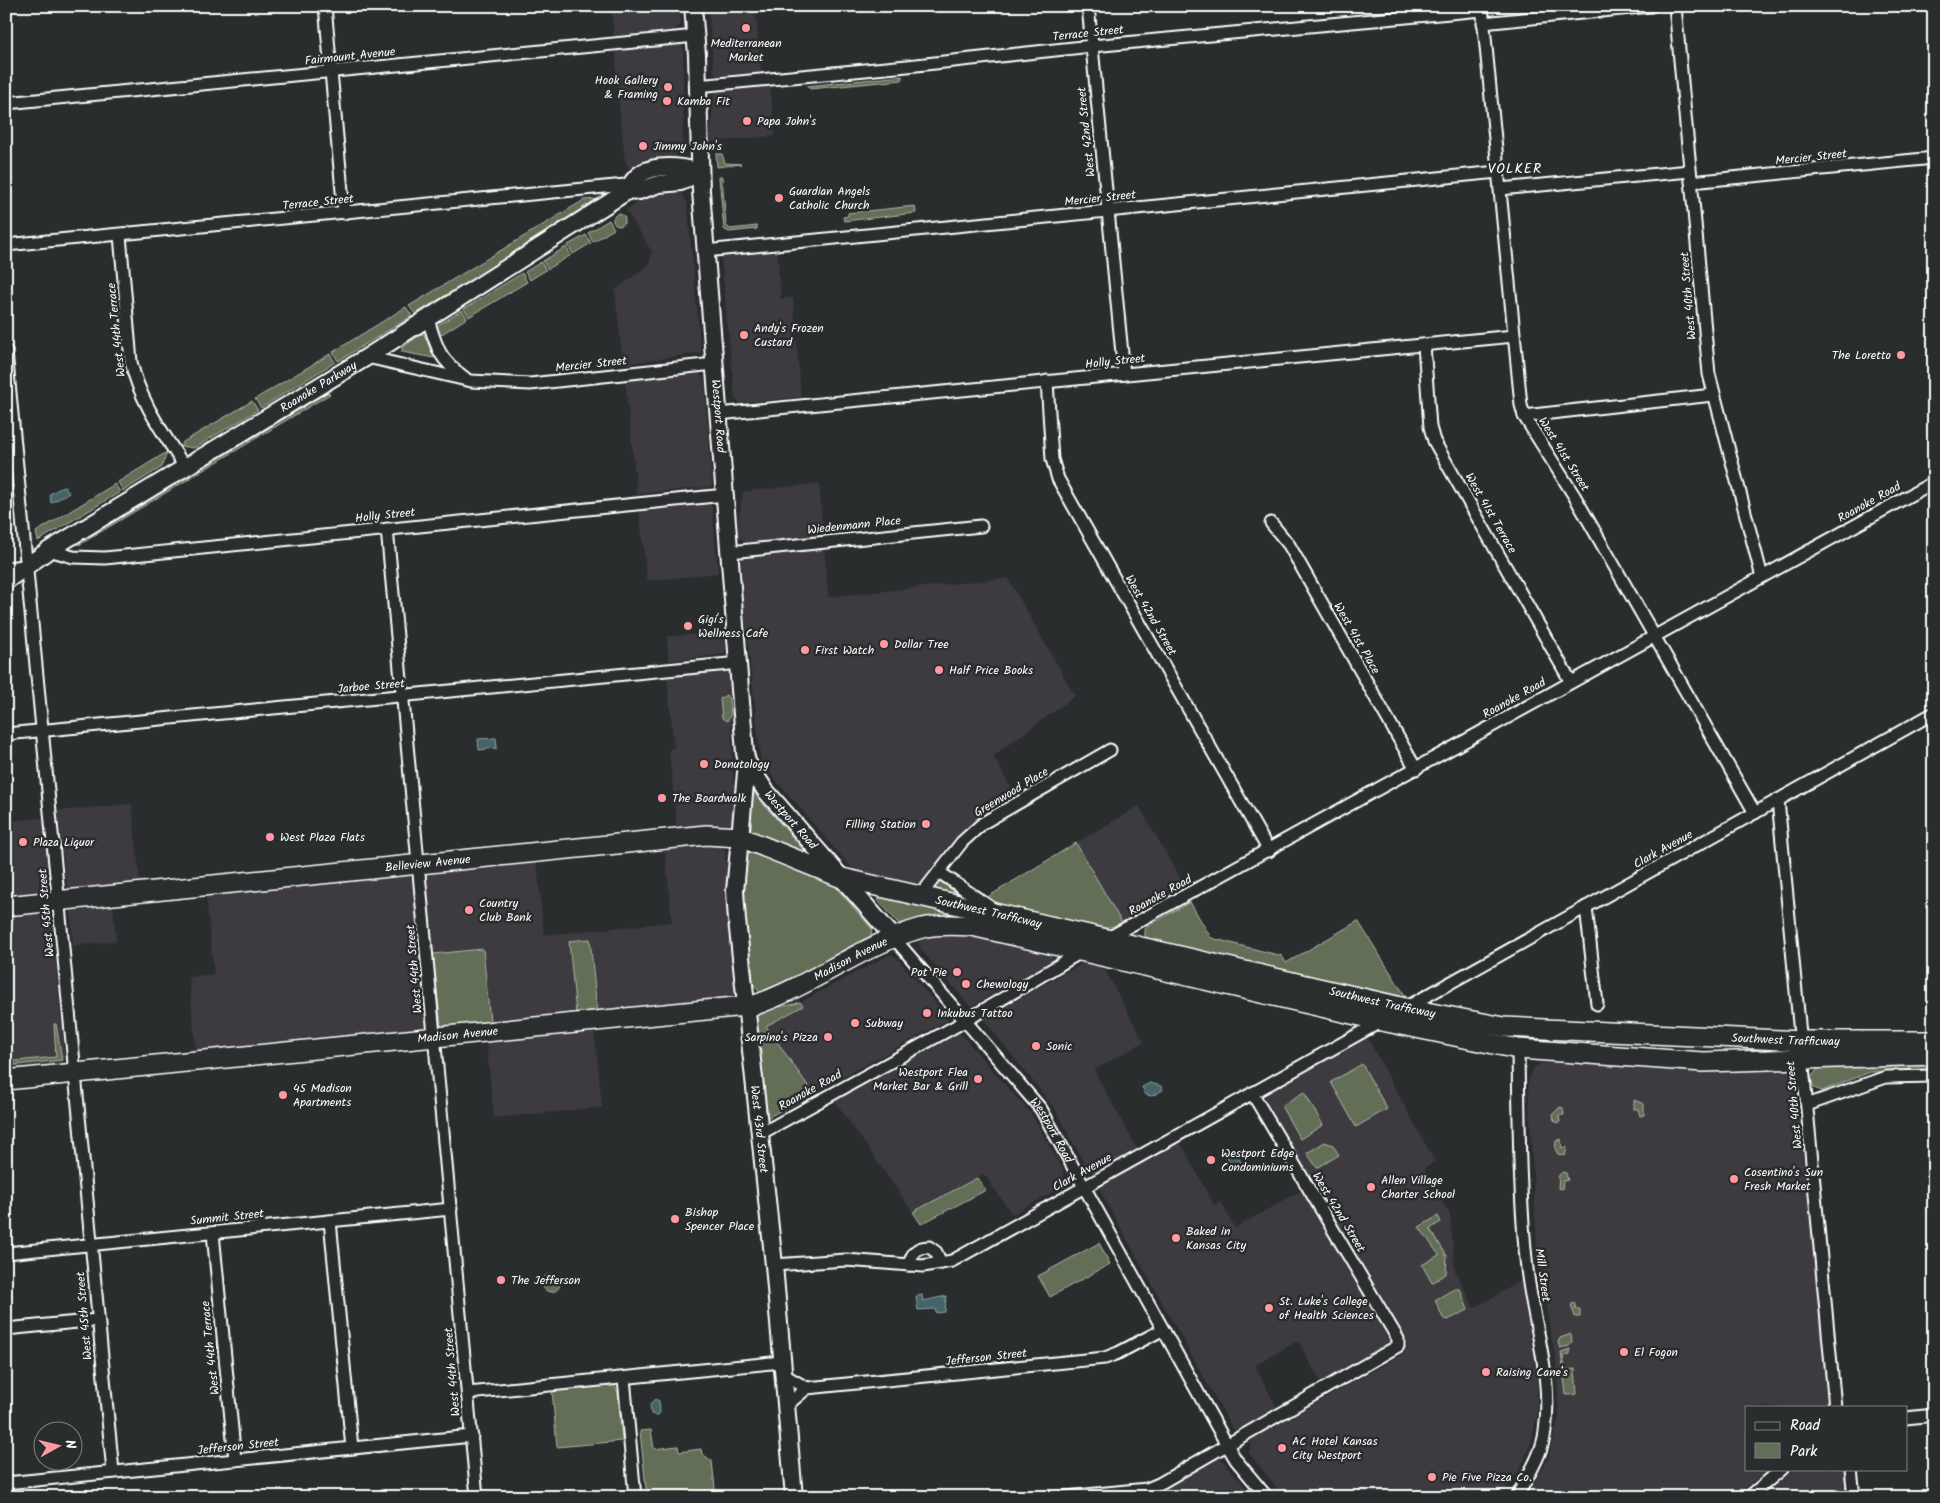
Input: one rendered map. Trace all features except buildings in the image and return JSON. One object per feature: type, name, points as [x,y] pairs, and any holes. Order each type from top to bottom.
[{"type":"main road","name":"Belleview Avenue","points":[[6,906],[706,834],[740,837],[842,878]]},
{"type":"main road","name":"Southwest Trafficway","points":[[842,878],[1405,1008],[1504,1027],[1803,1049],[1934,1056]]},
{"type":"main road","name":"Southwest Trafficway","points":[[894,938],[939,926],[972,926],[1382,1021],[1518,1049],[1702,1062],[1803,1049],[1934,1041]]},
{"type":"main road","name":"Madison Avenue","points":[[6,1080],[434,1039],[746,1006],[779,996],[894,938]]},
{"type":"main road","points":[[1504,1027],[1518,1049],[1528,1042],[1550,1037],[1561,1031]]},
{"type":"street","points":[[326,6],[344,213]]},
{"type":"street","name":"Westport Road","points":[[693,6],[696,36],[700,172],[705,251],[747,762],[765,790],[1041,1109],[1227,1445],[1267,1497]]},
{"type":"street","name":"West 42nd Street","points":[[1088,6],[1124,374]]},
{"type":"street","points":[[1483,23],[1651,6]]},
{"type":"street","name":"West 40th Street","points":[[1675,6],[1713,395],[1762,577]]},
{"type":"street","name":"Terrace Street","points":[[697,86],[1482,8]]},
{"type":"street","name":"West 41st Street","points":[[1482,8],[1514,336],[1524,416],[1575,497],[1755,813]]},
{"type":"street","name":"Fairmount Avenue","points":[[6,103],[696,36]]},
{"type":"street","name":"Mercier Street","points":[[1500,189],[1934,158]]},
{"type":"street","name":"Roanoke Parkway","points":[[6,581],[49,550],[186,469],[367,357],[629,190],[639,191],[659,184],[681,182],[700,172]]},
{"type":"street","name":"Mercier Street","points":[[705,251],[1498,172]]},
{"type":"street","name":"Terrace Street","points":[[6,245],[624,185],[629,190]]},
{"type":"street","name":"West 44th Terrace","points":[[120,235],[131,362],[135,381],[146,406],[186,469]]},
{"type":"street","points":[[428,319],[440,354],[447,364],[471,382]]},
{"type":"street","name":"Holly Street","points":[[718,414],[1514,336]]},
{"type":"street","name":"West 41st Terrace","points":[[1424,345],[1430,427],[1434,441],[1571,682]]},
{"type":"street","name":"West 45th Street","points":[[6,350],[11,443],[27,566],[113,1472]]},
{"type":"street","name":"Mercier Street","points":[[367,357],[471,382],[530,384],[714,364]]},
{"type":"street","name":"West 42nd Street","points":[[1047,381],[1052,459],[1058,479],[1269,851]]},
{"type":"street","points":[[1524,416],[1713,395]]},
{"type":"street","name":"Roanoke Road","points":[[1108,938],[1269,851],[1934,482]]},
{"type":"street","name":"Holly Street","points":[[49,550],[73,557],[105,558],[725,495]]},
{"type":"street","name":"West 41st Place","points":[[1271,523],[1289,545],[1416,769]]},
{"type":"street","name":"Wiedenmann Place","points":[[730,552],[981,526]]},
{"type":"street","name":"West 44th Street","points":[[387,529],[477,1497]]},
{"type":"street","points":[[6,568],[27,566]]},
{"type":"street","name":"Jarboe Street","points":[[6,734],[738,664]]},
{"type":"street","name":"Clark Avenue","points":[[1405,1008],[1934,713]]},
{"type":"street","name":"Greenwood Place","points":[[920,896],[962,842],[983,823],[1110,750]]},
{"type":"street","name":"West 43rd Street","points":[[747,762],[736,891],[746,1006],[774,1265],[794,1497]]},
{"type":"street","name":"West 40th Street","points":[[1778,800],[1803,1049],[1835,1406]]},
{"type":"street","points":[[939,872],[1001,914]]},
{"type":"street","points":[[1586,907],[1597,1004]]},
{"type":"street","name":"Roanoke Road","points":[[760,1134],[965,1021],[1081,952]]},
{"type":"street","name":"Clark Avenue","points":[[774,1265],[846,1260],[909,1265],[952,1261],[1382,1021]]},
{"type":"street","name":"Mill Street","points":[[1516,1497],[1534,1465],[1545,1434],[1548,1404],[1544,1366],[1527,1270],[1519,1168],[1518,1049]]},
{"type":"street","points":[[1808,1104],[1886,1077],[1934,1076]]},
{"type":"street","name":"West 42nd Street","points":[[1227,1445],[1398,1346],[1398,1339],[1252,1093]]},
{"type":"street","name":"Summit Street","points":[[6,1253],[451,1209]]},
{"type":"street","points":[[330,1221],[352,1448]]},
{"type":"street","name":"West 44th Terrace","points":[[213,1233],[235,1460]]},
{"type":"street","points":[[909,1265],[914,1252],[920,1247],[929,1246],[936,1252],[941,1263]]},
{"type":"street","points":[[6,1329],[98,1320]]},
{"type":"street","name":"Jefferson Street","points":[[807,1388],[1105,1358],[1162,1330]]},
{"type":"street","points":[[468,1392],[624,1378],[783,1369],[807,1388],[786,1406]]},
{"type":"street","points":[[624,1378],[635,1497]]},
{"type":"street","points":[[1908,1418],[1934,1415]]},
{"type":"street","name":"Jefferson Street","points":[[6,1483],[472,1436]]},
{"type":"street","points":[[1066,1497],[1147,1489],[1160,1484],[1227,1445]]},
{"type":"street","points":[[1749,1497],[1781,1470]]},
{"type":"street","points":[[1851,1470],[1854,1497]]},
{"type":"shaded area","points":[[611,6],[679,6],[681,24],[674,30],[614,36]]},
{"type":"shaded area","points":[[708,6],[755,6],[761,72],[719,76],[714,73]]},
{"type":"shaded area","points":[[680,42],[683,48],[683,144],[674,158],[668,161],[651,161],[630,168],[625,161],[616,75],[616,48]]},
{"type":"shaded area","points":[[770,84],[775,136],[710,142],[714,92],[716,90]]},
{"type":"shaded area","points":[[672,189],[682,193],[687,202],[701,353],[623,364],[615,290],[649,265],[652,252],[626,210],[653,193]]},
{"type":"shaded area","points":[[777,249],[781,299],[793,298],[801,397],[740,403],[735,399],[721,258],[726,253]]},
{"type":"shaded area","points":[[699,373],[704,379],[712,485],[709,487],[637,494],[625,380]]},
{"type":"shaded area","points":[[819,483],[823,535],[746,543],[739,538],[738,521],[743,492]]},
{"type":"shaded area","points":[[707,501],[712,507],[718,573],[647,581],[639,508]]},
{"type":"shaded area","points":[[824,545],[828,597],[1008,578],[1075,696],[993,756],[1017,798],[971,826],[920,883],[914,885],[862,873],[850,866],[761,763],[744,606],[741,557],[744,555]]},
{"type":"shaded area","points":[[724,631],[726,651],[724,654],[669,661],[667,637]]},
{"type":"shaded area","points":[[726,670],[729,675],[735,821],[727,826],[677,830],[669,749],[674,748],[667,675]]},
{"type":"shaded area","points":[[132,804],[140,883],[72,890],[67,888],[58,811]]},
{"type":"shaded area","points":[[1139,806],[1185,887],[1122,923],[1076,843]]},
{"type":"shaded area","points":[[44,818],[51,889],[48,892],[6,896],[6,821]]},
{"type":"shaded area","points":[[720,845],[725,851],[737,999],[490,1022],[483,949],[433,954],[427,878],[427,875],[431,873],[537,863],[544,935],[672,922],[665,850]]},
{"type":"shaded area","points":[[407,875],[411,877],[414,885],[425,1028],[196,1051],[189,977],[214,974],[206,896]]},
{"type":"shaded area","points":[[113,906],[116,941],[73,946],[71,911]]},
{"type":"shaded area","points":[[48,912],[51,915],[65,1061],[61,1065],[6,1071],[6,916]]},
{"type":"shaded area","points":[[949,934],[972,934],[1053,954],[1053,958],[1051,961],[972,1006],[969,1005],[920,948],[919,940]]},
{"type":"shaded area","points":[[891,954],[896,957],[947,1016],[948,1020],[813,1093],[766,1026],[802,1006],[801,1002]]},
{"type":"shaded area","points":[[1089,960],[1101,963],[1144,1042],[1094,1070],[1137,1149],[1093,1174],[1089,1172],[1055,1109],[984,1020],[990,1013]]},
{"type":"shaded area","points":[[594,1028],[602,1107],[494,1118],[486,1039]]},
{"type":"shaded area","points":[[959,1032],[1032,1115],[1064,1172],[1063,1184],[1058,1189],[1015,1213],[1011,1213],[984,1174],[913,1212],[834,1100]]},
{"type":"shaded area","points":[[1366,1035],[1435,1162],[1424,1168],[1450,1215],[1455,1271],[1474,1308],[1521,1281],[1537,1378],[1537,1415],[1532,1440],[1520,1469],[1500,1497],[1284,1497],[1249,1453],[1252,1439],[1394,1359],[1404,1352],[1408,1344],[1327,1206],[1315,1213],[1390,1338],[1390,1344],[1321,1383],[1298,1341],[1255,1365],[1277,1408],[1237,1431],[1232,1428],[1099,1189],[1103,1183],[1179,1140],[1214,1205],[1221,1202],[1235,1228],[1302,1190],[1314,1183],[1263,1095]]},
{"type":"shaded area","points":[[1549,1061],[1627,1066],[1790,1068],[1794,1071],[1830,1406],[1745,1406],[1745,1470],[1767,1470],[1735,1497],[1526,1497],[1548,1459],[1559,1416],[1556,1361],[1538,1265],[1528,1082],[1532,1069]]},
{"type":"shaded area","points":[[1220,1458],[1254,1497],[1111,1497],[1158,1490]]},
{"type":"shaded area","points":[[1794,1470],[1844,1470],[1847,1497],[1762,1497]]},
{"type":"green space","points":[[902,76],[902,80],[810,89],[807,86]]},
{"type":"green space","points":[[716,154],[722,154],[725,163],[741,164],[717,167]]},
{"type":"green space","points":[[719,177],[722,177],[726,225],[730,229],[757,226],[757,229],[729,232],[724,229]]},
{"type":"green space","points":[[597,199],[594,205],[415,314],[409,306],[584,200]]},
{"type":"green space","points":[[915,206],[916,213],[844,221],[843,217],[848,216],[848,213]]},
{"type":"green space","points":[[619,214],[625,220],[619,226],[613,220]]},
{"type":"green space","points":[[609,220],[614,229],[593,242],[588,233]]},
{"type":"green space","points":[[586,235],[591,243],[573,254],[568,245]]},
{"type":"green space","points":[[566,247],[571,255],[548,269],[543,261]]},
{"type":"green space","points":[[541,262],[546,270],[530,280],[525,272]]},
{"type":"green space","points":[[522,273],[527,282],[469,317],[464,309]]},
{"type":"green space","points":[[406,307],[412,316],[338,361],[333,352]]},
{"type":"green space","points":[[462,310],[467,318],[437,337],[437,326]]},
{"type":"green space","points":[[421,334],[424,334],[434,358],[402,352],[402,348]]},
{"type":"green space","points":[[330,354],[335,362],[261,408],[255,399]]},
{"type":"green space","points":[[326,392],[330,394],[79,545],[79,540]]},
{"type":"green space","points":[[252,401],[258,410],[194,448],[181,446],[183,442]]},
{"type":"green space","points":[[167,452],[162,467],[123,491],[118,482]]},
{"type":"green space","points":[[115,484],[120,492],[38,541],[36,532]]},
{"type":"green space","points":[[726,695],[729,699],[731,715],[727,721],[722,718],[720,699]]},
{"type":"green space","points":[[751,790],[804,851],[801,853],[751,831]]},
{"type":"green space","points":[[1076,843],[1122,923],[1104,929],[999,906],[986,898]]},
{"type":"green space","points":[[750,851],[834,885],[872,929],[870,938],[782,985],[760,993],[752,982],[742,891],[746,855]]},
{"type":"green space","points":[[938,878],[969,897],[937,889],[935,887]]},
{"type":"green space","points":[[882,895],[985,919],[942,915],[899,924],[878,900]]},
{"type":"green space","points":[[1190,902],[1211,938],[1282,956],[1286,963],[1358,921],[1406,997],[1150,940],[1145,936],[1145,929],[1148,926]]},
{"type":"green space","points":[[590,939],[597,1012],[576,1014],[569,941]]},
{"type":"green space","points":[[483,949],[490,1022],[441,1027],[433,954]]},
{"type":"green space","points":[[800,1002],[803,1006],[766,1026],[813,1093],[765,1119],[755,1018],[770,1009]]},
{"type":"green space","points":[[54,1024],[56,1024],[62,1060],[6,1066],[6,1062],[56,1057]]},
{"type":"green space","points":[[1934,1063],[1934,1072],[1870,1072],[1822,1091],[1814,1088],[1811,1078],[1819,1067]]},
{"type":"green space","points":[[1362,1064],[1387,1109],[1356,1127],[1331,1082]]},
{"type":"green space","points":[[1304,1092],[1323,1125],[1300,1139],[1281,1106]]},
{"type":"green space","points":[[1634,1100],[1644,1104],[1644,1115],[1640,1116],[1638,1109],[1634,1109]]},
{"type":"green space","points":[[1560,1107],[1563,1108],[1564,1115],[1559,1115],[1560,1122],[1557,1123],[1554,1120],[1553,1114]]},
{"type":"green space","points":[[1561,1139],[1562,1148],[1567,1147],[1565,1156],[1558,1154],[1555,1149],[1556,1141]]},
{"type":"green space","points":[[1325,1142],[1333,1145],[1339,1155],[1317,1168],[1307,1153]]},
{"type":"green space","points":[[1563,1172],[1566,1173],[1568,1180],[1563,1181],[1562,1189],[1558,1188],[1559,1175]]},
{"type":"green space","points":[[977,1178],[986,1190],[921,1224],[913,1212]]},
{"type":"green space","points":[[1438,1216],[1441,1222],[1430,1229],[1447,1256],[1446,1274],[1432,1283],[1422,1265],[1439,1255],[1419,1227]]},
{"type":"green space","points":[[1099,1243],[1110,1264],[1050,1297],[1038,1276]]},
{"type":"green space","points":[[551,1274],[557,1277],[560,1283],[557,1289],[551,1292],[545,1289],[542,1283],[545,1277]]},
{"type":"green space","points":[[1454,1289],[1460,1289],[1468,1310],[1448,1320],[1443,1318],[1435,1300]]},
{"type":"green space","points":[[1574,1302],[1576,1309],[1580,1309],[1580,1317],[1575,1317],[1571,1305]]},
{"type":"green space","points":[[1571,1334],[1572,1342],[1569,1346],[1560,1348],[1558,1342],[1560,1338]]},
{"type":"green space","points":[[1570,1349],[1570,1354],[1563,1355],[1565,1370],[1575,1369],[1577,1394],[1566,1395],[1561,1352]]},
{"type":"green space","points":[[614,1385],[618,1392],[622,1441],[557,1447],[552,1389]]},
{"type":"green space","points":[[651,1430],[654,1449],[678,1446],[679,1452],[701,1449],[702,1454],[712,1461],[716,1497],[647,1497],[640,1431]]},
{"type":"water","points":[[64,486],[69,493],[51,503],[50,494]]},
{"type":"water","points":[[496,738],[497,748],[479,750],[478,739]]},
{"type":"water","points":[[1150,1083],[1161,1086],[1163,1090],[1152,1096],[1146,1095],[1142,1087]]},
{"type":"water","points":[[1233,1148],[1242,1164],[1233,1168],[1225,1153]]},
{"type":"water","points":[[922,1295],[923,1301],[946,1296],[945,1312],[936,1313],[935,1309],[918,1310],[916,1296]]},
{"type":"water","points":[[655,1399],[659,1401],[660,1413],[657,1416],[651,1414],[650,1404]]},
{"type":"place","name":"Mediterranean Market","points":[[746,28]]},
{"type":"place","name":"Hook Gallery & Framing","points":[[668,87]]},
{"type":"place","name":"Kamba Fit","points":[[667,101]]},
{"type":"place","name":"Papa John's","points":[[747,121]]},
{"type":"place","name":"Jimmy John's","points":[[643,146]]},
{"type":"place","name":"Guardian Angels Catholic Church","points":[[779,198]]},
{"type":"place","name":"Andy's Frozen Custard","points":[[744,335]]},
{"type":"place","name":"The Loretto","points":[[1901,355]]},
{"type":"place","name":"Gigi's Wellness Cafe","points":[[688,626]]},
{"type":"place","name":"Dollar Tree","points":[[884,644]]},
{"type":"place","name":"First Watch","points":[[805,650]]},
{"type":"place","name":"Half Price Books","points":[[939,670]]},
{"type":"place","name":"Donutology","points":[[704,764]]},
{"type":"place","name":"The Boardwalk","points":[[662,798]]},
{"type":"place","name":"Filling Station","points":[[926,824]]},
{"type":"place","name":"West Plaza Flats","points":[[270,837]]},
{"type":"place","name":"Plaza Liquor","points":[[23,842]]},
{"type":"place","name":"Country Club Bank","points":[[469,910]]},
{"type":"place","name":"Pot Pie","points":[[957,972]]},
{"type":"place","name":"Chewology","points":[[966,984]]},
{"type":"place","name":"Inkubus Tattoo","points":[[927,1013]]},
{"type":"place","name":"Subway","points":[[855,1023]]},
{"type":"place","name":"Sarpino's Pizza","points":[[828,1037]]},
{"type":"place","name":"Sonic","points":[[1036,1046]]},
{"type":"place","name":"Westport Flea Market Bar & Grill","points":[[978,1079]]},
{"type":"place","name":"45 Madison Apartments","points":[[283,1095]]},
{"type":"place","name":"Westport Edge Condominiums","points":[[1211,1160]]},
{"type":"place","name":"Cosentino's Sun Fresh Market","points":[[1734,1179]]},
{"type":"place","name":"Allen Village Charter School","points":[[1371,1187]]},
{"type":"place","name":"Bishop Spencer Place","points":[[675,1219]]},
{"type":"place","name":"Baked in Kansas City","points":[[1176,1238]]},
{"type":"place","name":"The Jefferson","points":[[501,1280]]},
{"type":"place","name":"St. Luke's College of Health Sciences","points":[[1269,1308]]},
{"type":"place","name":"El Fogon","points":[[1624,1352]]},
{"type":"place","name":"Raising Cane's","points":[[1486,1372]]},
{"type":"place","name":"AC Hotel Kansas City Westport","points":[[1282,1448]]},
{"type":"place","name":"Pie Five Pizza Co.","points":[[1432,1477]]},
{"type":"district","name":"VOLKER","points":[[1515,168]]}]
